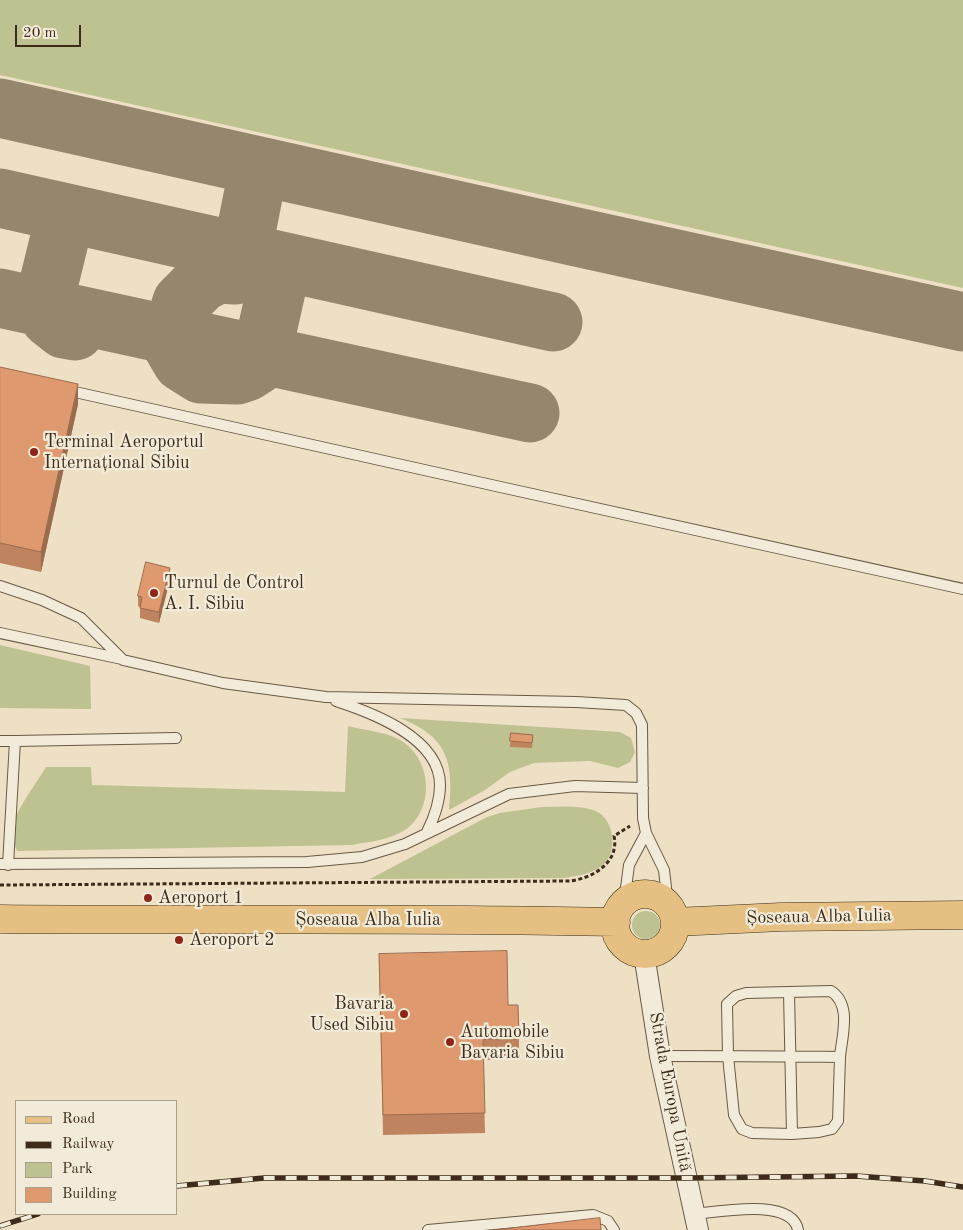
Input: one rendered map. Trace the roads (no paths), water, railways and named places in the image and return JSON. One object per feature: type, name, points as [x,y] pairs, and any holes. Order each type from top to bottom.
[{"type":"main road","points":[[646,894],[658,897],[672,913],[674,932],[670,941],[659,950],[644,954],[635,952],[627,948],[616,932],[620,913],[634,897],[646,894]]},
{"type":"main road","name":"Șoseaua Alba Iulia","points":[[0,919],[183,921],[508,919],[620,913]]},
{"type":"main road","name":"Șoseaua Alba Iulia","points":[[672,913],[781,917],[963,915]]},
{"type":"street","name":"Strada Europa Unită","points":[[644,954],[660,1056],[697,1222]]},
{"type":"lane","points":[[58,388],[963,589]]},
{"type":"lane","points":[[0,586],[42,600],[81,618],[123,660]]},
{"type":"lane","points":[[0,633],[223,683],[326,697],[576,702],[626,705],[636,713],[642,726],[646,833],[664,870],[672,913]]},
{"type":"lane","points":[[326,697],[380,717],[408,733],[432,760],[438,770],[440,784],[439,800],[426,832]]},
{"type":"lane","points":[[0,741],[176,738]]},
{"type":"lane","points":[[15,741],[4,865],[308,862],[362,857],[405,844],[426,832],[509,794],[575,786],[643,788]]},
{"type":"lane","points":[[620,913],[629,865],[646,833]]},
{"type":"lane","points":[[831,991],[839,996],[844,1008],[838,1121],[832,1129],[819,1132],[792,1134],[752,1133],[742,1129],[734,1115],[728,1056],[727,1004],[736,996],[746,993],[831,991]]},
{"type":"lane","points":[[789,992],[792,1134]]},
{"type":"lane","points":[[660,1056],[840,1057]]},
{"type":"lane","points":[[697,1222],[742,1209],[762,1209],[784,1212],[798,1225],[798,1230]]},
{"type":"lane","points":[[428,1230],[593,1215],[608,1221],[614,1230]]},
{"type":"railway","points":[[178,1186],[264,1178],[856,1176],[925,1181],[963,1187]]},
{"type":"railway","points":[[0,1226],[35,1215]]},
{"type":"place","name":"Terminal Aeroportul Internațional Sibiu","points":[[34,452]]},
{"type":"place","name":"Turnul de Control A. I. Sibiu","points":[[154,593]]},
{"type":"place","name":"Aeroport 1","points":[[148,898]]},
{"type":"place","name":"Aeroport 2","points":[[179,940]]},
{"type":"place","name":"Bavaria Used Sibiu","points":[[404,1014]]},
{"type":"place","name":"Automobile Bavaria Sibiu","points":[[450,1042]]}]
